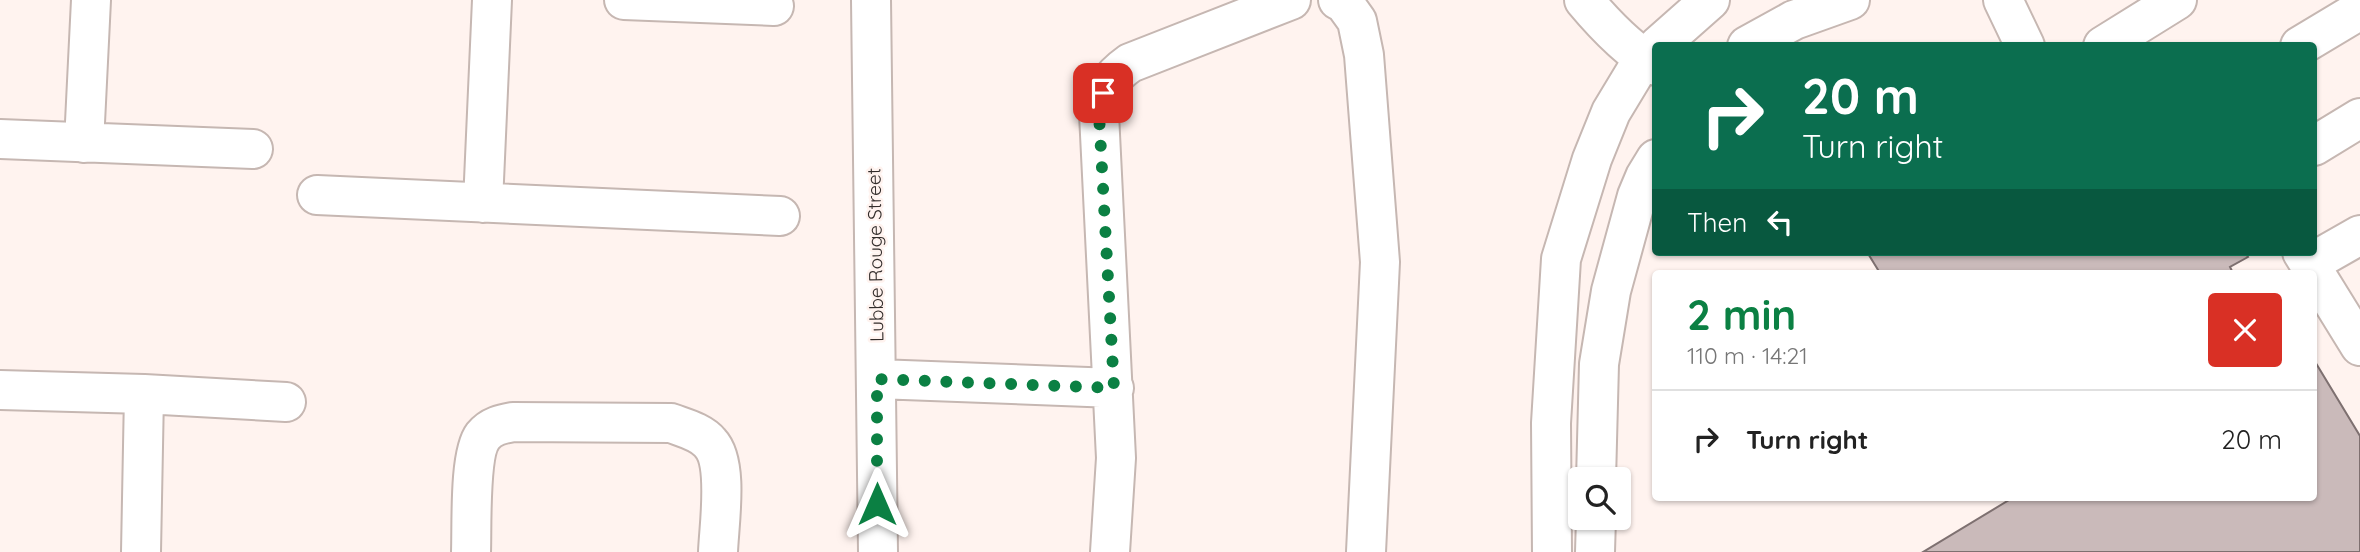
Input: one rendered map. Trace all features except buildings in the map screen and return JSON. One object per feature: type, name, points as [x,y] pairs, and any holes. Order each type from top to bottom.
[{"type":"street","points":[[84,143],[91,0]]},
{"type":"street","points":[[483,203],[492,0]]},
{"type":"street","points":[[624,0],[774,6]]},
{"type":"street","name":"Lubbe Rouge Street","points":[[871,0],[878,552]]},
{"type":"street","points":[[1110,552],[1116,458],[1099,114],[1103,93],[1113,75],[1130,63],[1291,0]]},
{"type":"street","points":[[1338,0],[1344,3],[1357,20],[1364,55],[1380,262],[1366,552]]},
{"type":"street","points":[[1584,0],[1596,15],[1652,53]]},
{"type":"street","points":[[1665,42],[1710,0]]},
{"type":"street","points":[[1752,42],[1794,20],[1850,0]]},
{"type":"street","points":[[2003,0],[2023,42]]},
{"type":"street","points":[[2109,42],[2177,0]]},
{"type":"street","points":[[2307,42],[2360,10]]},
{"type":"street","points":[[1552,552],[1551,423],[1561,259],[1592,159],[1611,112],[1652,55]]},
{"type":"street","points":[[2317,144],[2360,118]]},
{"type":"street","points":[[0,139],[253,149]]},
{"type":"street","points":[[1596,467],[1599,364],[1611,292],[1637,196],[1652,165]]},
{"type":"street","points":[[317,195],[780,216]]},
{"type":"street","points":[[2317,253],[2360,235]]},
{"type":"street","points":[[2317,276],[2360,346]]},
{"type":"street","points":[[877,379],[1114,388]]},
{"type":"street","points":[[0,390],[286,402]]},
{"type":"street","points":[[141,552],[144,394]]},
{"type":"street","points":[[471,552],[473,486],[478,444],[485,434],[498,425],[513,422],[671,423],[710,441],[719,455],[721,475],[718,552]]},
{"type":"street","points":[[1595,552],[1596,530]]},
{"type":"route","points":[[877,504],[877,379],[1114,388],[1099,114],[1103,93]]}]
